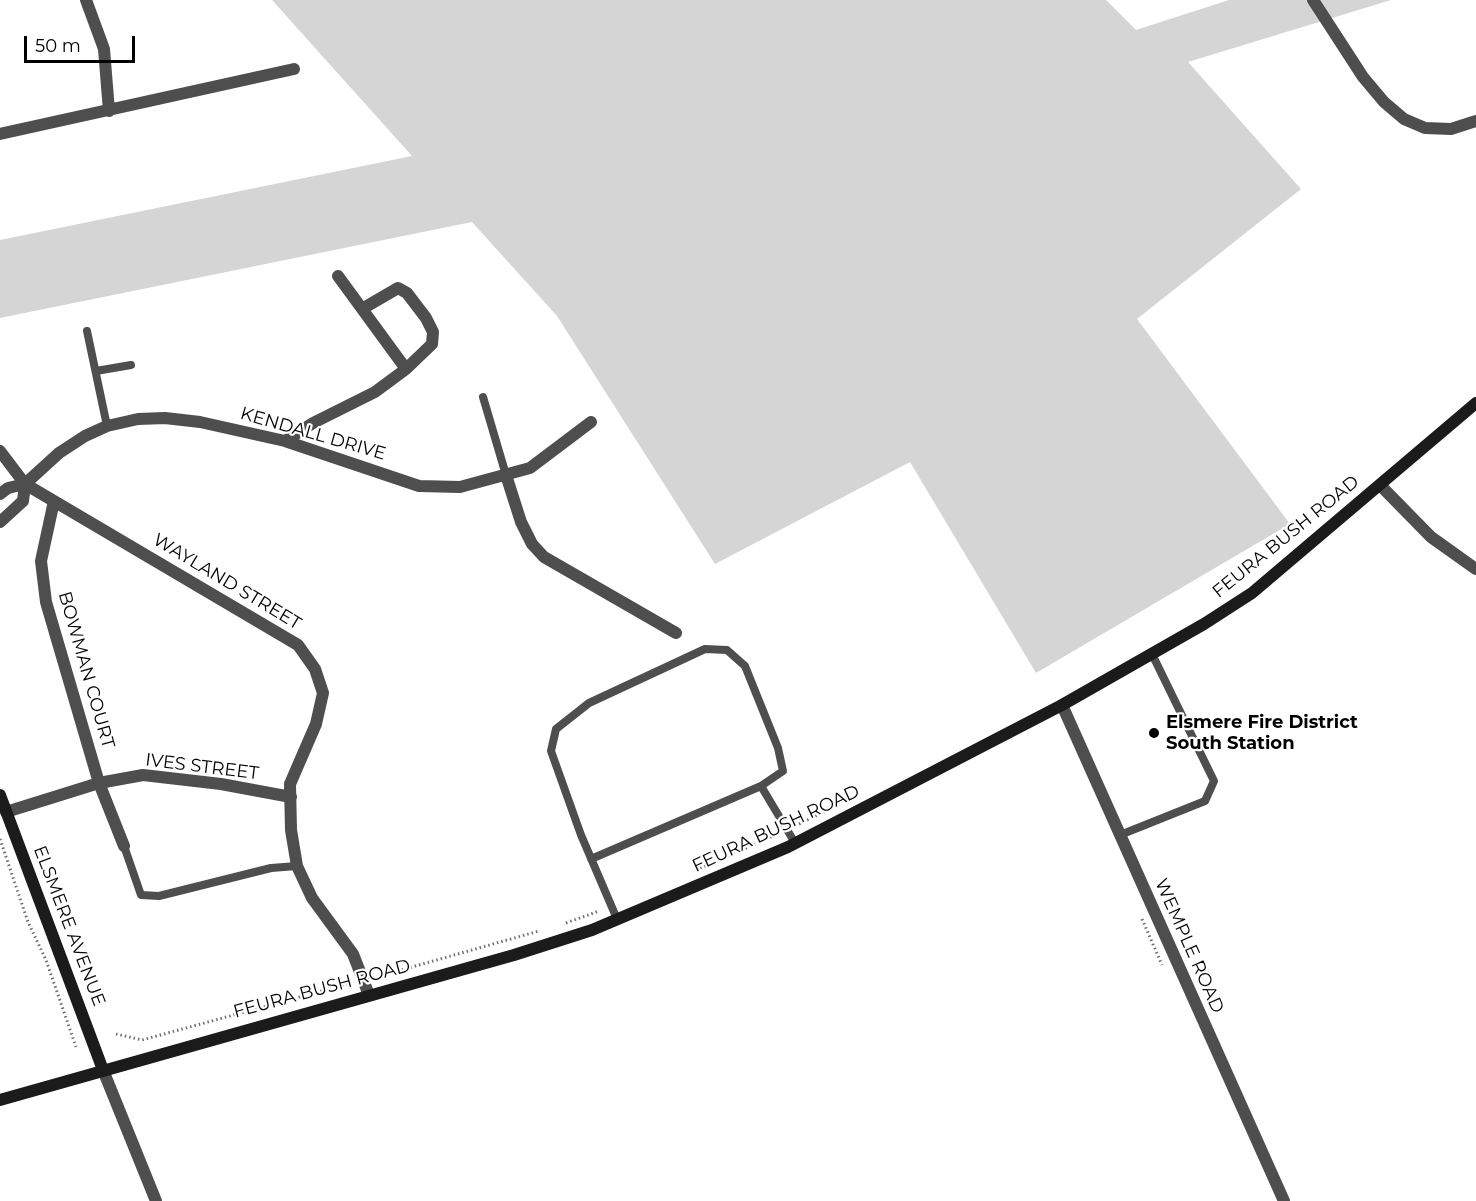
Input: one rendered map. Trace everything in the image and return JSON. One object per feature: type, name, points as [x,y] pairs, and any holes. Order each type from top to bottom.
[{"type":"main road","name":"FEURA BUSH ROAD","points":[[0,1100],[514,955],[617,920],[795,843],[1062,705],[1252,593],[1476,402]]},
{"type":"main road","name":"ELSMERE AVENUE","points":[[0,795],[104,1070]]},
{"type":"street","points":[[86,0],[104,49],[109,111]]},
{"type":"street","points":[[1313,0],[1363,77],[1397,114],[1425,128],[1451,129],[1476,121]]},
{"type":"street","points":[[0,134],[294,69]]},
{"type":"street","points":[[338,276],[406,369]]},
{"type":"street","points":[[285,441],[313,423],[375,392],[406,369],[432,344],[433,332],[426,318],[407,294],[398,288],[362,309]]},
{"type":"street","name":"KENDALL DRIVE","points":[[0,494],[8,488],[25,484],[59,453],[85,436],[107,426],[138,419],[165,418],[200,422],[285,441],[419,486],[460,487],[530,468],[591,422]]},
{"type":"street","points":[[0,451],[25,484]]},
{"type":"street","points":[[506,475],[521,522],[532,544],[544,557],[676,633]]},
{"type":"street","name":"KENDALL DRIVE","points":[[0,522],[23,501],[25,484]]},
{"type":"street","name":"WAYLAND STREET","points":[[25,484],[298,645],[315,669],[323,693],[315,724],[290,784],[291,830],[297,866],[312,897],[353,954],[369,995]]},
{"type":"street","points":[[1380,485],[1431,537],[1476,569]]},
{"type":"street","name":"BOWMAN COURT","points":[[54,501],[41,561],[46,602],[99,783],[124,846]]},
{"type":"street","name":"WEMPLE ROAD","points":[[1062,705],[1284,1201]]},
{"type":"street","name":"IVES STREET","points":[[6,812],[99,783],[143,775],[222,784],[291,797]]},
{"type":"street","points":[[104,1070],[156,1201]]},
{"type":"lane","points":[[87,331],[107,426]]},
{"type":"lane","points":[[96,371],[131,365]]},
{"type":"lane","points":[[483,397],[506,475]]},
{"type":"lane","points":[[591,859],[761,786],[783,771],[778,748],[745,666],[727,650],[705,649],[589,703],[556,729],[551,751],[591,859],[617,920]]},
{"type":"lane","points":[[1120,835],[1205,801],[1214,782],[1152,654]]},
{"type":"lane","points":[[761,786],[795,843]]},
{"type":"lane","points":[[124,846],[141,895],[159,896],[271,868],[297,866]]},
{"type":"path","points":[[693,871],[830,809]]},
{"type":"path","points":[[0,839],[28,922],[46,960],[76,1047]]},
{"type":"path","points":[[559,926],[611,907]]},
{"type":"path","points":[[380,976],[548,929]]},
{"type":"path","points":[[116,1034],[142,1040],[353,983]]},
{"type":"shaded area","points":[[272,0],[1106,0],[1136,30],[1229,0],[1391,0],[1188,62],[1301,189],[1137,319],[1290,524],[1036,673],[910,462],[715,564],[557,316],[472,222],[0,318],[0,240],[412,156]]},
{"type":"place","name":"Elsmere Fire District South Station","points":[[1154,733]]}]
